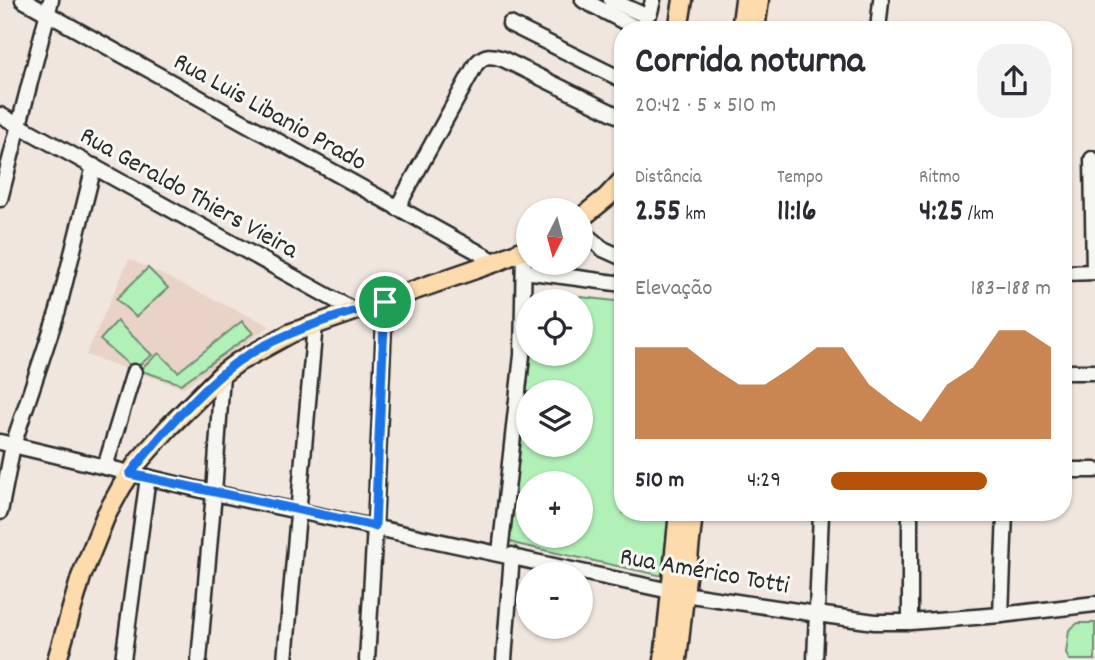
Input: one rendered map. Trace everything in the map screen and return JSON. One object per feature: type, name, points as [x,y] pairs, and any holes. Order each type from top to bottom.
[{"type":"main road","points":[[680,21],[683,0]]},
{"type":"main road","points":[[742,21],[745,0]]},
{"type":"main road","points":[[756,21],[759,0]]},
{"type":"main road","points":[[593,208],[614,190]]},
{"type":"main road","points":[[57,660],[81,577],[106,515],[130,474],[169,428],[222,374],[268,344],[315,324],[385,302],[516,253]]},
{"type":"main road","points":[[677,660],[679,521]]},
{"type":"main road","points":[[664,660],[691,521]]},
{"type":"street","name":"Rua Luis Libanio Prado","points":[[23,0],[49,7],[397,208],[496,262]]},
{"type":"street","points":[[583,0],[623,21]]},
{"type":"street","points":[[611,0],[646,16],[653,0]]},
{"type":"street","points":[[879,21],[881,0]]},
{"type":"street","points":[[0,199],[49,7]]},
{"type":"street","points":[[510,24],[614,76]]},
{"type":"street","points":[[397,208],[476,64],[484,56],[503,60],[614,114]]},
{"type":"street","name":"Rua Geraldo Thiers Vieira","points":[[0,115],[355,311]]},
{"type":"street","points":[[1072,273],[1094,272],[1092,159]]},
{"type":"street","points":[[0,512],[7,444],[58,310],[94,166]]},
{"type":"street","points":[[593,241],[614,254]]},
{"type":"street","points":[[504,660],[506,554],[520,380],[524,275]]},
{"type":"street","points":[[554,275],[614,283]]},
{"type":"street","points":[[367,660],[385,302]]},
{"type":"street","points":[[285,660],[315,324]]},
{"type":"street","points":[[7,444],[105,467],[134,372]]},
{"type":"street","points":[[1072,372],[1095,372]]},
{"type":"street","points":[[198,660],[222,374]]},
{"type":"street","name":"Rua Américo Totti","points":[[105,467],[214,493],[677,592],[875,622],[1001,615],[1095,603]]},
{"type":"street","points":[[1072,470],[1095,470]]},
{"type":"street","points":[[123,660],[148,477]]},
{"type":"street","points":[[815,660],[821,521]]},
{"type":"street","points":[[910,521],[910,622]]},
{"type":"street","points":[[1001,615],[1005,521]]},
{"type":"shaded area","points":[[129,259],[270,326],[183,388],[86,355]]},
{"type":"green space","points":[[148,268],[168,288],[136,317],[116,299]]},
{"type":"green space","points":[[593,298],[614,301],[614,521],[675,521],[668,570],[663,576],[534,548],[593,548],[593,471],[517,471],[519,457],[593,457],[593,380],[528,380],[530,366],[593,366]]},
{"type":"green space","points":[[117,321],[152,355],[134,369],[100,340]]},
{"type":"green space","points":[[242,321],[253,333],[181,384],[139,370],[159,353],[178,372]]},
{"type":"green space","points":[[516,481],[516,544],[509,540]]},
{"type":"green space","points":[[1078,623],[1095,623],[1095,660],[1069,660],[1066,653],[1069,630]]},
{"type":"route","points":[[385,302],[375,526],[130,474],[169,428],[222,374],[238,362],[291,333],[385,302]]}]
